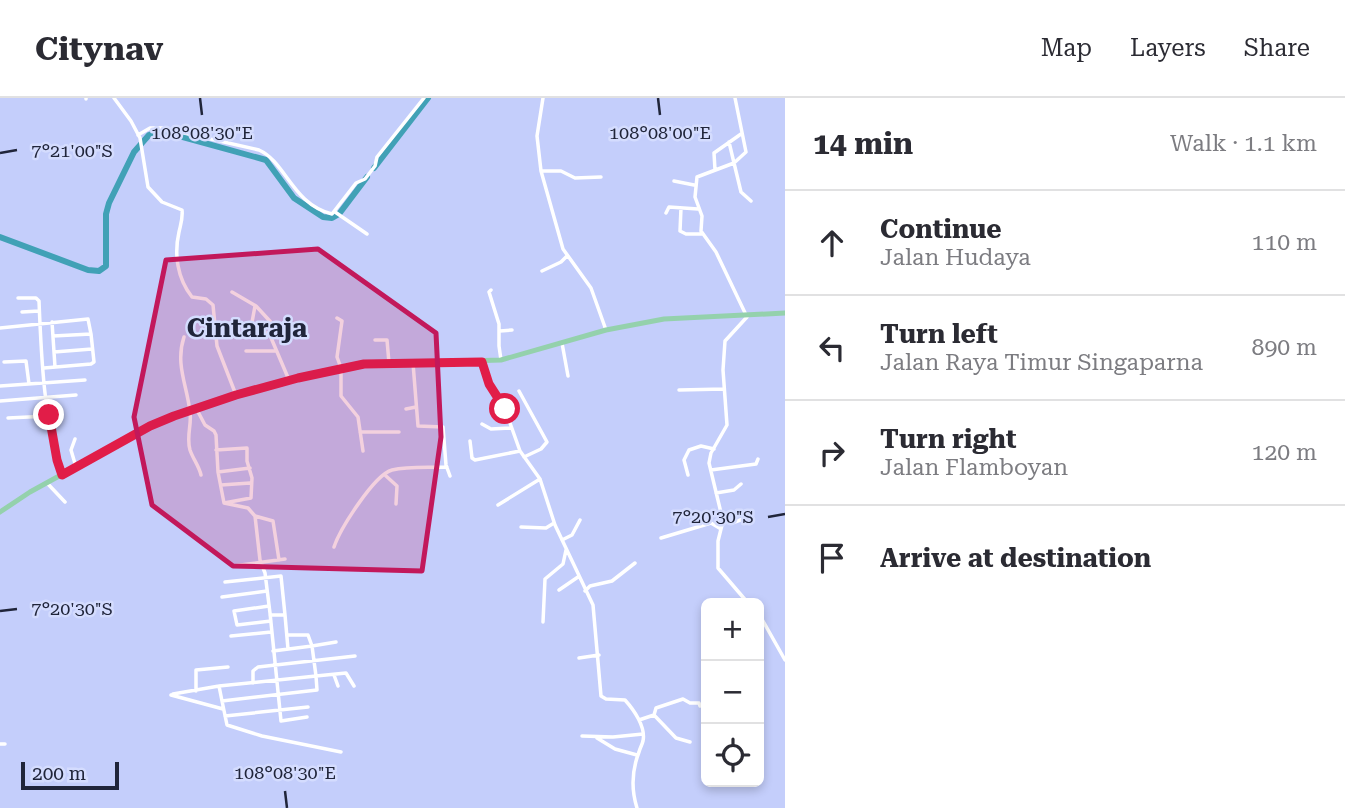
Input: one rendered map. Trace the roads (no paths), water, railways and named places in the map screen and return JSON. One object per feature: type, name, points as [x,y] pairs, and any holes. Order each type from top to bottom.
[{"type":"main road","points":[[0,513],[47,483],[150,426],[236,395],[289,380],[341,368],[389,363],[501,360],[606,330],[664,319],[785,313]]},
{"type":"street","points":[[114,98],[143,146],[144,176],[148,187],[162,202],[182,210],[177,268],[192,297],[206,299],[213,306],[220,356],[236,395]]},
{"type":"street","points":[[337,213],[356,183],[365,179],[375,166],[377,157],[424,98]]},
{"type":"street","points":[[543,98],[537,136],[541,171],[560,241],[567,256],[591,288],[606,330]]},
{"type":"street","points":[[735,98],[746,152],[734,163],[700,174],[694,185],[698,209],[702,216],[703,234],[716,252],[747,314],[746,320],[726,341],[723,363],[726,431],[710,458],[723,522],[717,551],[720,572],[743,598]]},
{"type":"street","points":[[139,136],[150,128],[162,128],[259,150],[268,155],[302,198],[329,214],[337,213],[367,234]]},
{"type":"street","points":[[715,170],[714,153],[742,134]]},
{"type":"street","points":[[729,142],[741,192],[751,201]]},
{"type":"street","points":[[541,171],[561,171],[575,178],[601,177]]},
{"type":"street","points":[[674,180],[694,185]]},
{"type":"street","points":[[666,213],[669,207],[698,209]]},
{"type":"street","points":[[681,208],[680,231],[686,234],[703,234]]},
{"type":"street","points":[[542,271],[567,256]]},
{"type":"street","points":[[491,290],[489,292],[500,331],[501,360]]},
{"type":"street","points":[[232,292],[256,306],[279,331]]},
{"type":"street","points":[[18,298],[38,298],[49,415],[62,475]]},
{"type":"street","points":[[250,333],[256,306]]},
{"type":"street","points":[[22,312],[39,311]]},
{"type":"street","points":[[253,317],[266,316]]},
{"type":"street","points":[[337,318],[342,321],[337,357],[341,368],[341,396],[358,417],[363,452]]},
{"type":"street","points":[[0,328],[88,319],[94,362],[44,368]]},
{"type":"street","points":[[52,322],[55,367]]},
{"type":"street","points":[[244,333],[269,333],[287,328]]},
{"type":"street","points":[[500,331],[512,330]]},
{"type":"street","points":[[269,333],[289,380]]},
{"type":"street","points":[[53,335],[91,334]]},
{"type":"street","points":[[184,337],[179,360],[182,382],[193,410],[205,425],[214,431],[224,503]]},
{"type":"street","points":[[375,340],[387,340],[389,363]]},
{"type":"street","points":[[562,343],[568,376]]},
{"type":"street","points":[[54,352],[92,349]]},
{"type":"street","points":[[246,351],[276,351]]},
{"type":"street","points":[[4,362],[26,362],[29,384]]},
{"type":"street","points":[[483,362],[489,384],[505,409],[520,451],[540,479],[554,523],[594,611],[601,696],[625,700],[639,720],[643,740],[633,784],[637,808]]},
{"type":"street","points":[[414,363],[419,427],[443,426],[450,476]]},
{"type":"street","points":[[0,386],[85,380]]},
{"type":"street","points":[[679,390],[724,389]]},
{"type":"street","points":[[519,391],[547,442],[547,445],[524,457]]},
{"type":"street","points":[[0,401],[76,395]]},
{"type":"street","points":[[406,409],[416,407]]},
{"type":"street","points":[[193,410],[188,440],[201,475]]},
{"type":"street","points":[[8,418],[49,415]]},
{"type":"street","points":[[482,424],[494,429],[511,428]]},
{"type":"street","points":[[360,432],[399,432]]},
{"type":"street","points":[[75,439],[71,450],[76,467]]},
{"type":"street","points":[[470,441],[472,458],[475,460],[520,451]]},
{"type":"street","points":[[688,475],[684,460],[689,450],[701,446],[714,449]]},
{"type":"street","points":[[216,450],[247,448],[251,498],[224,503]]},
{"type":"street","points":[[711,470],[756,464],[758,458]]},
{"type":"street","points":[[334,547],[338,534],[374,483],[392,470],[447,467]]},
{"type":"street","points":[[218,472],[250,468]]},
{"type":"street","points":[[386,476],[398,489],[396,504]]},
{"type":"street","points":[[498,505],[540,479]]},
{"type":"street","points":[[47,483],[65,502]]},
{"type":"street","points":[[221,485],[250,483]]},
{"type":"street","points":[[716,493],[734,490],[741,484]]},
{"type":"street","points":[[224,503],[248,508],[255,516],[273,521],[279,560]]},
{"type":"street","points":[[255,516],[271,621],[281,721],[307,717]]},
{"type":"street","points":[[723,522],[732,523],[746,518]]},
{"type":"street","points":[[562,540],[572,535],[580,520]]},
{"type":"street","points":[[521,527],[545,528],[554,523]]},
{"type":"street","points":[[661,538],[711,523],[721,529]]},
{"type":"street","points":[[543,622],[545,579],[563,564],[566,547]]},
{"type":"street","points":[[233,566],[285,559]]},
{"type":"street","points":[[585,590],[590,586],[612,581],[635,564]]},
{"type":"street","points":[[225,582],[282,577],[289,649]]},
{"type":"street","points":[[559,590],[578,577]]},
{"type":"street","points":[[222,597],[267,591]]},
{"type":"street","points":[[269,606],[234,611],[234,616],[237,625],[271,621]]},
{"type":"street","points":[[270,615],[285,615]]},
{"type":"street","points":[[764,623],[785,660]]},
{"type":"street","points":[[230,636],[271,632]]},
{"type":"street","points":[[222,701],[317,690],[312,646],[308,635],[287,635]]},
{"type":"street","points":[[273,651],[336,642]]},
{"type":"street","points":[[579,658],[599,655]]},
{"type":"street","points":[[253,683],[254,669],[355,656]]},
{"type":"street","points":[[196,691],[196,670],[228,667]]},
{"type":"street","points":[[334,674],[338,686]]},
{"type":"street","points":[[223,709],[171,695],[219,686],[334,674],[348,674],[354,686]]},
{"type":"street","points":[[219,686],[228,726],[341,752]]},
{"type":"street","points":[[654,715],[656,708],[682,699],[699,703],[700,706]]},
{"type":"street","points":[[225,716],[308,707]]},
{"type":"street","points":[[639,720],[654,715]]},
{"type":"street","points":[[654,715],[676,738],[690,742]]},
{"type":"street","points":[[582,736],[620,737],[643,734]]},
{"type":"street","points":[[595,737],[615,749],[638,755]]},
{"type":"waterway","points":[[374,168],[428,98]]},
{"type":"waterway","points":[[0,237],[88,270],[99,271],[106,266],[106,214],[109,203],[134,152],[149,135],[161,131],[266,160],[294,198],[323,217],[332,218],[339,214],[367,177]]},
{"type":"district","name":"Cintaraja","points":[[247,328]]}]
